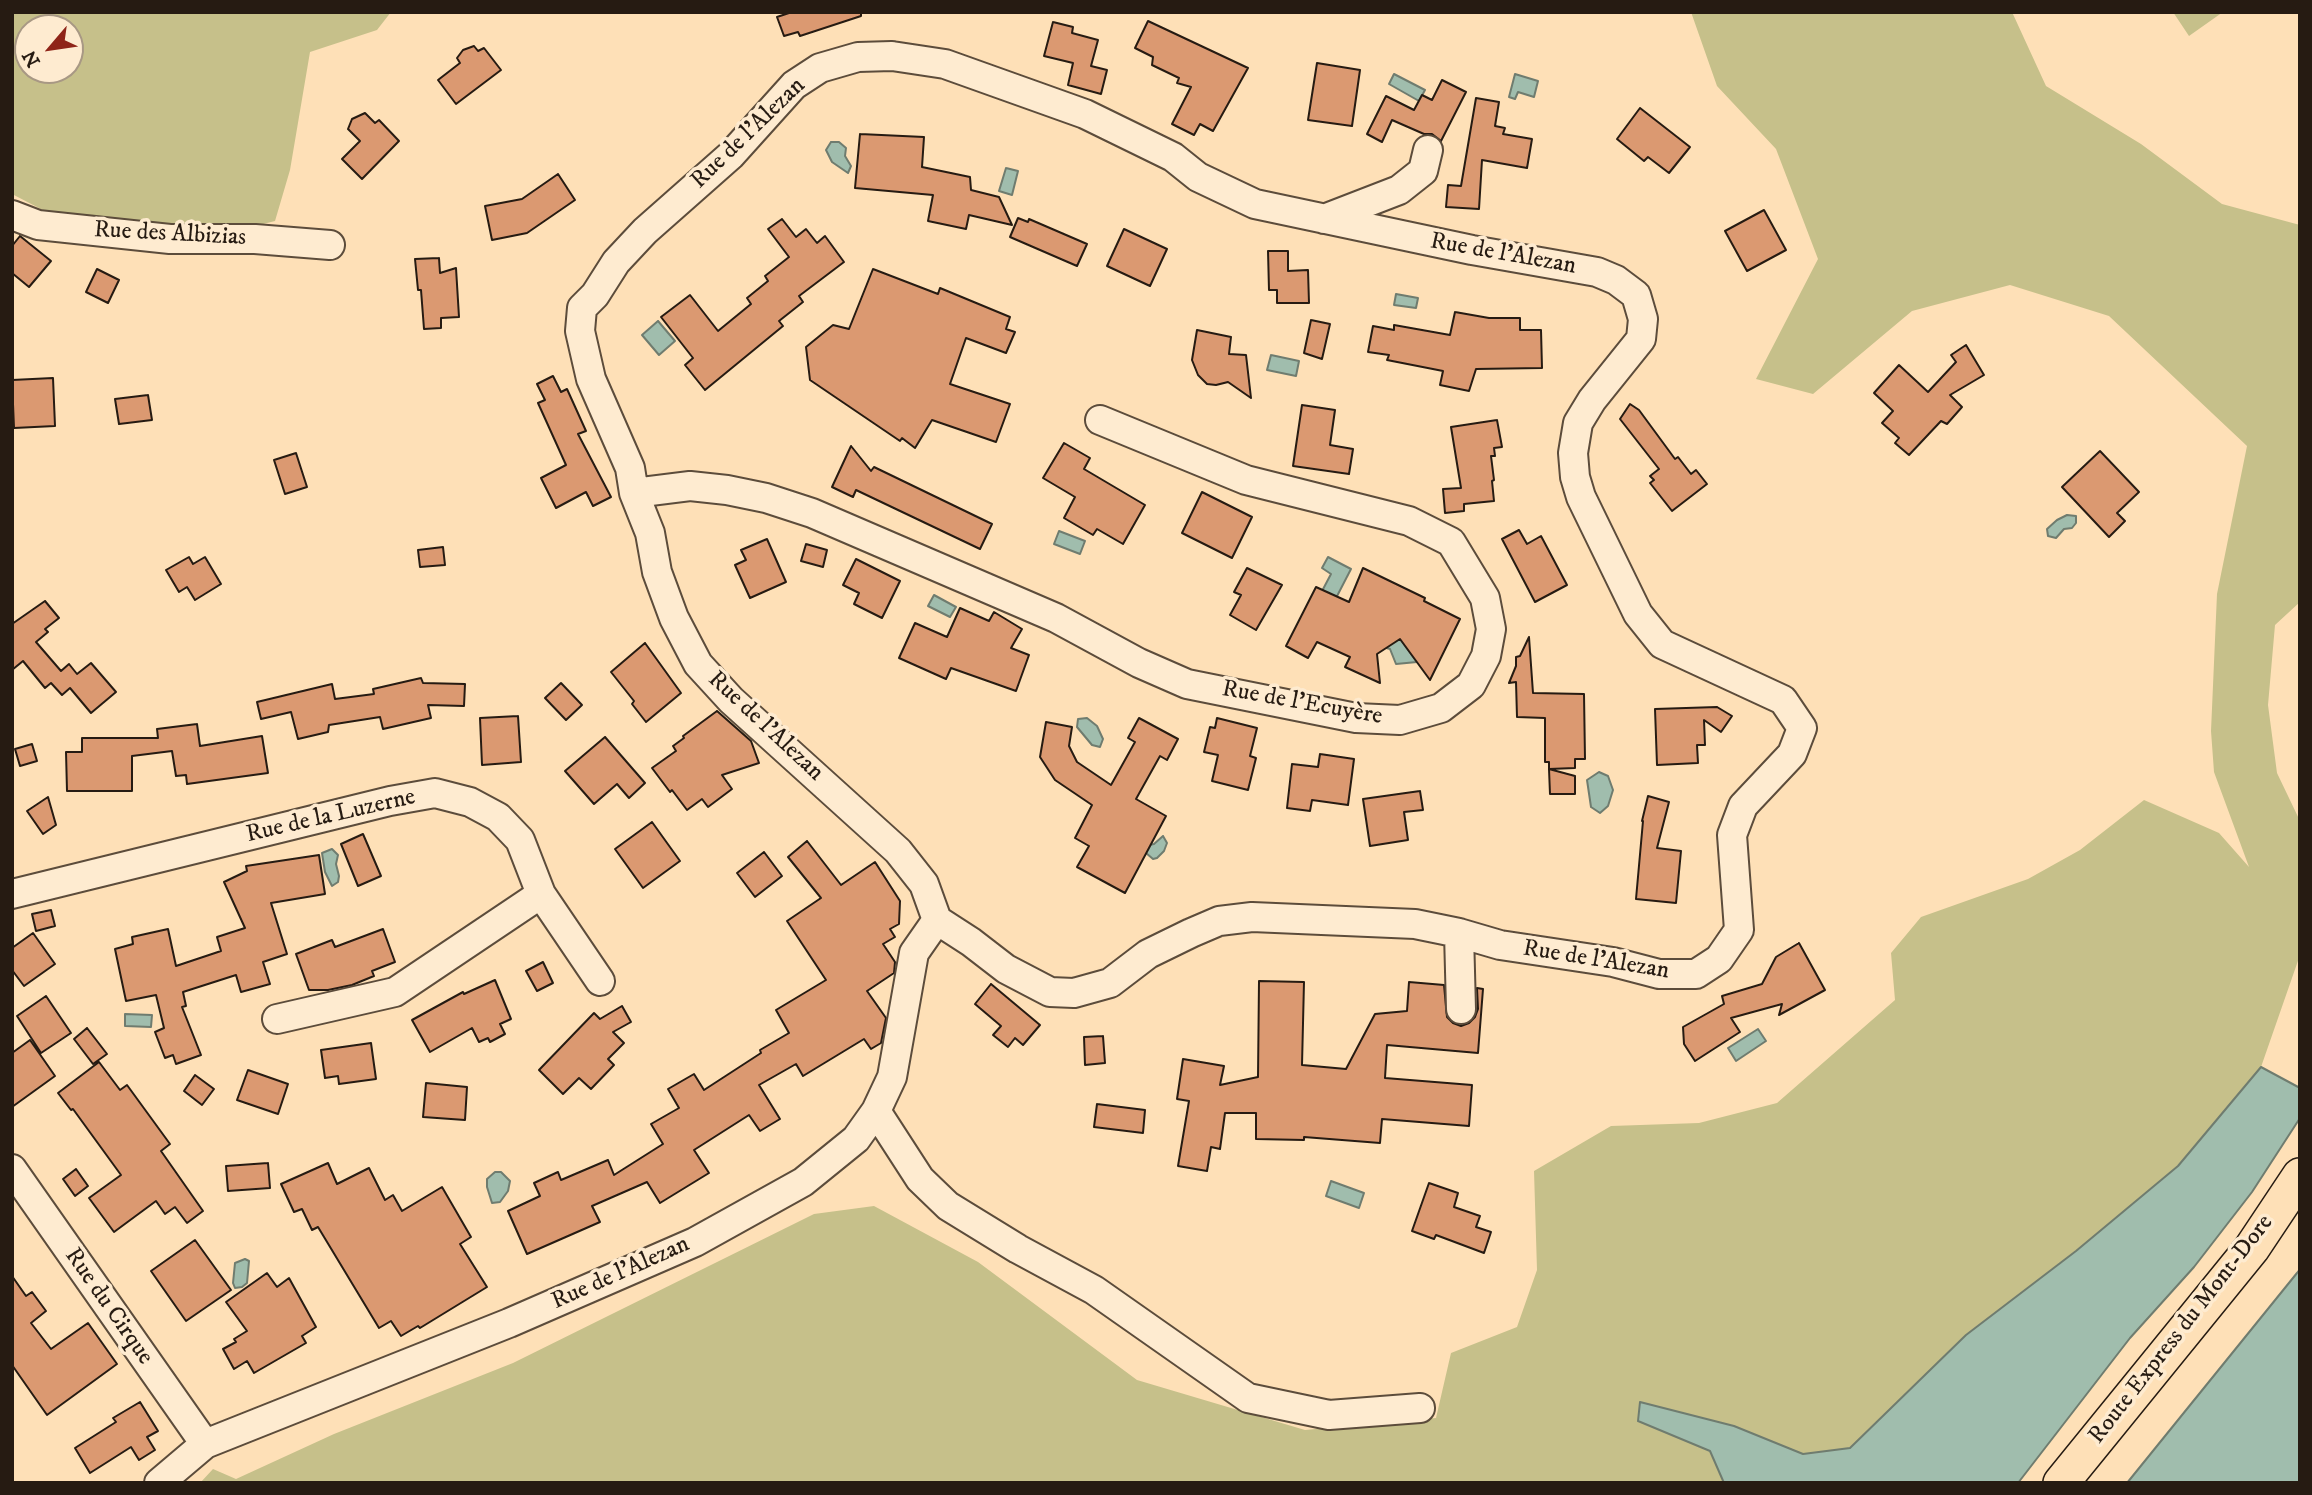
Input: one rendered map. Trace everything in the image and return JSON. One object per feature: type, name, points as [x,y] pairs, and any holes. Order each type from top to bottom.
[{"type":"main road","name":"Route Express du Mont-Dore","points":[[2061,1483],[2252,1248],[2300,1176]]},
{"type":"street","name":"Rue de l'Alezan","points":[[892,56],[945,64],[1085,114],[1173,157],[1198,177],[1255,204],[1472,250],[1597,272],[1616,280],[1636,295],[1643,319],[1641,339],[1592,400],[1578,423],[1573,453],[1574,477],[1581,497],[1637,614],[1662,644],[1783,700],[1802,728],[1792,754],[1743,806],[1732,835],[1739,930],[1719,959],[1696,974],[1659,974],[1613,962],[1500,945],[1415,924],[1252,917],[1219,921],[1148,954],[1110,983],[1074,993],[1050,992],[1006,969],[937,920],[924,884],[898,850],[731,700],[698,664],[674,618],[657,572],[650,533],[634,493],[631,468],[591,379],[580,331],[582,308],[595,295],[616,262],[645,231],[731,155],[794,85],[820,68],[858,57],[892,56]]},
{"type":"street","points":[[1324,219],[1399,190],[1423,171],[1428,150]]},
{"type":"street","name":"Rue des Albizias","points":[[12,215],[38,225],[170,239],[255,239],[330,245]]},
{"type":"street","name":"Rue de l'Ecuyère","points":[[634,493],[690,486],[715,488],[766,498],[812,513],[1056,618],[1139,663],[1188,684],[1356,718],[1400,720],[1441,708],[1471,685],[1486,656],[1491,629],[1485,598],[1451,542],[1409,521],[1246,480],[1100,420]]},
{"type":"street","name":"Rue de la Luzerne","points":[[12,894],[390,801],[435,793],[470,802],[498,817],[520,840],[541,894],[600,981]]},
{"type":"street","points":[[277,1019],[395,992],[541,894]]},
{"type":"street","name":"Rue de l'Alezan","points":[[159,1483],[205,1444],[509,1323],[695,1242],[803,1182],[856,1139],[876,1111],[892,1077],[914,953],[937,920]]},
{"type":"street","points":[[1459,933],[1461,1009]]},
{"type":"street","points":[[876,1111],[919,1179],[948,1206],[1018,1249],[1094,1290],[1248,1398],[1329,1415],[1420,1408]]},
{"type":"street","name":"Rue du Cirque","points":[[12,1169],[205,1444]]},
{"type":"shaded area","points":[[12,12],[391,12],[377,30],[310,52],[290,170],[275,221],[235,231],[66,222],[12,194]]},
{"type":"shaded area","points":[[1691,12],[2012,12],[2046,86],[2141,144],[2222,204],[2300,225],[2300,602],[2275,625],[2268,705],[2277,773],[2300,821],[2300,955],[2261,1067],[2178,1166],[2076,1251],[1966,1335],[1850,1448],[1803,1454],[1734,1426],[1638,1421],[1710,1451],[1724,1483],[200,1483],[213,1469],[236,1479],[334,1434],[513,1363],[814,1214],[874,1206],[978,1262],[1137,1380],[1305,1430],[1436,1418],[1451,1353],[1517,1327],[1537,1270],[1534,1171],[1611,1126],[1699,1123],[1777,1103],[1895,1000],[1891,953],[1921,917],[2028,879],[2080,850],[2144,800],[2219,833],[2249,867],[2214,772],[2211,731],[2217,594],[2247,446],[2109,316],[2010,285],[1912,311],[1813,394],[1756,379],[1818,259],[1776,149],[1717,86]]},
{"type":"shaded area","points":[[2173,12],[2223,12],[2189,36]]},
{"type":"shaded area","points":[[1394,74],[1425,90],[1419,101],[1389,84]]},
{"type":"shaded area","points":[[1515,74],[1538,81],[1534,97],[1518,92],[1515,99],[1509,97]]},
{"type":"shaded area","points":[[831,142],[839,142],[846,148],[845,156],[851,166],[848,173],[832,162],[826,150]]},
{"type":"shaded area","points":[[1006,168],[1018,171],[1012,195],[999,191]]},
{"type":"shaded area","points":[[1396,294],[1418,298],[1416,308],[1394,305]]},
{"type":"shaded area","points":[[658,321],[675,341],[659,355],[642,335]]},
{"type":"shaded area","points":[[1271,355],[1299,361],[1296,376],[1267,370]]},
{"type":"shaded area","points":[[2067,515],[2076,516],[2076,523],[2072,528],[2064,529],[2056,538],[2048,536],[2047,529]]},
{"type":"shaded area","points":[[1059,531],[1085,541],[1080,554],[1054,544]]},
{"type":"shaded area","points":[[1328,557],[1351,569],[1335,600],[1321,593],[1331,574],[1322,568]]},
{"type":"shaded area","points":[[934,595],[956,607],[950,617],[928,606]]},
{"type":"shaded area","points":[[1396,633],[1417,662],[1396,664],[1390,649],[1376,645]]},
{"type":"shaded area","points":[[1087,718],[1097,726],[1103,739],[1100,747],[1092,745],[1077,727],[1078,719]]},
{"type":"shaded area","points":[[1599,772],[1608,776],[1613,790],[1608,806],[1600,813],[1591,807],[1587,780]]},
{"type":"shaded area","points":[[1163,836],[1167,843],[1157,858],[1153,859],[1139,847],[1154,844]]},
{"type":"shaded area","points":[[332,849],[338,855],[336,864],[339,876],[338,882],[332,886],[325,872],[322,853]]},
{"type":"shaded area","points":[[125,1014],[152,1015],[151,1027],[125,1026]]},
{"type":"shaded area","points":[[1758,1029],[1766,1041],[1736,1061],[1728,1048]]},
{"type":"shaded area","points":[[2261,1067],[2300,1088],[2300,1118],[2252,1192],[2194,1267],[2130,1338],[2018,1483],[1724,1483],[1710,1451],[1638,1421],[1640,1402],[1734,1426],[1803,1454],[1850,1448],[1966,1335],[2076,1251],[2178,1166]]},
{"type":"shaded area","points":[[495,1172],[501,1172],[510,1181],[508,1191],[500,1202],[492,1203],[487,1179]]},
{"type":"shaded area","points":[[1331,1181],[1364,1193],[1359,1208],[1326,1196]]},
{"type":"shaded area","points":[[245,1259],[249,1261],[247,1283],[235,1288],[235,1263]]},
{"type":"shaded area","points":[[2300,1269],[2300,1483],[2127,1483],[2297,1273]]},
{"type":"building","points":[[792,12],[861,12],[861,16],[800,36],[798,32],[784,36],[777,17]]},
{"type":"building","points":[[1148,21],[1248,68],[1213,131],[1200,124],[1194,135],[1172,124],[1191,87],[1177,83],[1179,78],[1152,65],[1153,57],[1135,48]]},
{"type":"building","points":[[1053,22],[1073,27],[1072,33],[1098,40],[1091,66],[1107,70],[1101,94],[1068,85],[1073,63],[1044,56]]},
{"type":"building","points":[[474,46],[478,51],[484,48],[501,70],[456,104],[438,80],[460,63],[457,58],[463,50]]},
{"type":"building","points":[[1317,63],[1360,70],[1352,126],[1308,120]]},
{"type":"building","points":[[1442,80],[1466,92],[1441,141],[1432,134],[1424,134],[1392,120],[1382,142],[1367,134],[1386,96],[1414,110],[1422,95],[1432,100]]},
{"type":"building","points":[[1476,98],[1499,102],[1495,126],[1505,128],[1503,134],[1532,139],[1527,168],[1482,160],[1479,209],[1446,207],[1448,185],[1461,186]]},
{"type":"building","points":[[1640,108],[1690,147],[1669,173],[1648,157],[1644,161],[1617,139]]},
{"type":"building","points":[[365,113],[375,123],[379,120],[399,141],[362,179],[342,159],[360,141],[348,129],[352,119]]},
{"type":"building","points":[[860,134],[924,137],[922,167],[970,177],[971,190],[999,197],[1012,225],[969,215],[966,229],[928,221],[933,195],[855,188]]},
{"type":"building","points":[[558,174],[575,200],[527,233],[492,240],[485,206],[522,199]]},
{"type":"building","points":[[1764,210],[1786,250],[1747,271],[1725,231]]},
{"type":"building","points":[[1018,218],[1028,222],[1029,219],[1087,244],[1077,266],[1010,237]]},
{"type":"building","points":[[782,219],[796,237],[806,229],[817,243],[825,236],[844,262],[799,296],[803,302],[779,321],[783,326],[705,390],[685,365],[693,358],[661,317],[690,295],[718,331],[751,304],[747,298],[768,281],[765,276],[789,257],[768,229]]},
{"type":"building","points":[[1124,229],[1167,249],[1150,286],[1107,266]]},
{"type":"building","points":[[20,236],[51,261],[29,287],[12,273],[12,246]]},
{"type":"building","points":[[1268,251],[1288,251],[1288,271],[1308,270],[1309,303],[1277,303],[1277,290],[1269,290]]},
{"type":"building","points":[[439,258],[440,273],[456,268],[459,317],[441,318],[441,328],[424,329],[415,259]]},
{"type":"building","points":[[97,269],[119,280],[108,303],[86,292]]},
{"type":"building","points":[[873,269],[938,294],[940,288],[1010,317],[1006,329],[1015,332],[1006,353],[966,338],[950,384],[1010,404],[996,442],[932,420],[915,448],[902,438],[900,441],[810,380],[806,347],[833,325],[849,329]]},
{"type":"building","points":[[1455,312],[1489,318],[1520,318],[1520,330],[1541,330],[1542,368],[1476,369],[1469,391],[1440,385],[1443,371],[1387,360],[1389,355],[1368,352],[1373,326],[1394,330],[1394,325],[1450,335]]},
{"type":"building","points":[[1311,320],[1330,324],[1322,359],[1304,353]]},
{"type":"building","points":[[1197,330],[1231,337],[1229,354],[1246,355],[1251,398],[1228,382],[1207,384],[1198,375],[1192,360]]},
{"type":"building","points":[[1966,345],[1984,375],[1950,395],[1962,407],[1947,424],[1941,421],[1909,455],[1895,443],[1899,438],[1882,423],[1893,411],[1874,393],[1899,365],[1928,392],[1956,362],[1951,355]]},
{"type":"building","points":[[553,376],[561,392],[567,389],[586,431],[578,434],[611,497],[593,506],[586,492],[556,508],[541,478],[566,465],[538,403],[545,400],[537,384]]},
{"type":"building","points":[[53,378],[55,426],[14,428],[12,380]]},
{"type":"building","points":[[148,395],[152,420],[119,424],[115,399]]},
{"type":"building","points":[[1630,404],[1639,410],[1675,459],[1678,457],[1691,474],[1696,470],[1707,484],[1672,511],[1650,483],[1654,480],[1650,476],[1659,469],[1620,419]]},
{"type":"building","points":[[1302,405],[1335,410],[1330,445],[1353,449],[1349,474],[1293,466]]},
{"type":"building","points":[[1497,420],[1502,447],[1494,448],[1495,456],[1491,456],[1494,501],[1464,504],[1464,511],[1445,513],[1443,489],[1461,488],[1451,427]]},
{"type":"building","points":[[1064,443],[1090,458],[1084,469],[1145,505],[1123,544],[1097,529],[1093,535],[1064,518],[1075,497],[1043,478]]},
{"type":"building","points":[[851,446],[871,471],[874,467],[992,524],[980,549],[856,490],[853,497],[832,487]]},
{"type":"building","points":[[2100,451],[2139,492],[2117,513],[2125,521],[2109,537],[2062,487]]},
{"type":"building","points":[[296,453],[307,487],[285,494],[274,460]]},
{"type":"building","points":[[1202,492],[1252,517],[1232,558],[1182,533]]},
{"type":"building","points":[[1519,530],[1527,544],[1541,536],[1567,585],[1535,602],[1502,539]]},
{"type":"building","points":[[767,539],[786,582],[750,598],[735,565],[746,560],[741,550]]},
{"type":"building","points":[[806,544],[827,550],[823,567],[801,561]]},
{"type":"building","points":[[443,547],[445,565],[420,567],[418,550]]},
{"type":"building","points":[[189,557],[193,564],[205,557],[221,584],[195,600],[187,587],[179,592],[166,570]]},
{"type":"building","points":[[856,559],[900,581],[882,618],[854,604],[859,593],[843,585]]},
{"type":"building","points":[[1247,568],[1282,585],[1256,630],[1230,615],[1241,595],[1234,592]]},
{"type":"building","points":[[1363,568],[1425,598],[1424,601],[1460,619],[1430,680],[1400,639],[1377,654],[1380,683],[1345,667],[1350,657],[1317,642],[1308,658],[1286,646],[1316,587],[1349,602]]},
{"type":"building","points":[[45,601],[59,618],[45,629],[48,632],[36,642],[61,671],[69,664],[77,674],[91,663],[116,692],[91,713],[70,688],[62,695],[51,683],[45,688],[23,661],[12,670],[12,624]]},
{"type":"building","points":[[960,608],[989,621],[994,612],[1022,629],[1011,648],[1029,655],[1016,691],[951,668],[946,679],[899,658],[915,623],[947,637]]},
{"type":"building","points":[[1529,637],[1533,693],[1584,694],[1585,759],[1575,759],[1575,768],[1549,769],[1549,762],[1545,762],[1545,718],[1517,717],[1516,682],[1509,683],[1516,666],[1516,657],[1520,656]]},
{"type":"building","points":[[645,643],[681,693],[646,722],[632,704],[634,701],[611,672]]},
{"type":"building","points":[[421,678],[423,683],[465,684],[464,706],[428,705],[431,718],[383,729],[380,717],[329,725],[328,732],[298,739],[291,712],[261,719],[257,702],[332,684],[335,699],[374,694],[373,689]]},
{"type":"building","points":[[561,683],[582,705],[566,720],[545,698]]},
{"type":"building","points":[[1717,707],[1732,716],[1721,732],[1704,720],[1705,745],[1697,745],[1698,763],[1657,765],[1655,709]]},
{"type":"building","points":[[717,711],[751,741],[759,763],[722,775],[732,789],[708,807],[702,799],[687,810],[652,768],[676,751],[673,746],[684,738],[683,736]]},
{"type":"building","points":[[518,716],[521,762],[482,765],[480,718]]},
{"type":"building","points":[[1139,718],[1178,739],[1167,760],[1160,756],[1136,799],[1166,816],[1125,893],[1077,867],[1089,846],[1075,838],[1092,805],[1055,780],[1040,757],[1046,722],[1072,727],[1069,746],[1077,762],[1111,785],[1135,742],[1128,738]]},
{"type":"building","points":[[1217,718],[1257,728],[1250,756],[1256,758],[1248,790],[1212,781],[1218,755],[1204,752],[1210,727],[1215,728]]},
{"type":"building","points":[[197,724],[200,746],[262,736],[268,773],[187,784],[186,775],[176,776],[172,751],[132,756],[132,791],[67,791],[66,752],[82,752],[82,738],[158,738],[157,729]]},
{"type":"building","points":[[605,737],[645,783],[629,798],[617,784],[594,804],[565,771]]},
{"type":"building","points":[[32,744],[37,761],[20,766],[15,749]]},
{"type":"building","points":[[1320,754],[1354,759],[1348,805],[1312,800],[1310,811],[1287,808],[1292,764],[1318,767]]},
{"type":"building","points":[[1549,769],[1575,776],[1575,794],[1550,794]]},
{"type":"building","points":[[1420,791],[1423,810],[1404,812],[1408,840],[1370,846],[1363,799]]},
{"type":"building","points":[[1648,796],[1669,802],[1657,848],[1681,851],[1676,903],[1636,899],[1642,821]]},
{"type":"building","points":[[48,797],[56,825],[43,834],[27,811]]},
{"type":"building","points":[[652,822],[680,861],[643,888],[615,849]]},
{"type":"building","points":[[363,834],[381,876],[358,886],[341,844]]},
{"type":"building","points":[[807,841],[841,885],[875,862],[900,901],[899,924],[890,929],[895,937],[883,944],[895,962],[894,973],[867,991],[886,1018],[881,1043],[871,1049],[864,1039],[803,1076],[796,1064],[759,1085],[780,1119],[760,1131],[749,1115],[694,1150],[709,1173],[660,1203],[647,1182],[592,1206],[600,1222],[527,1254],[508,1211],[540,1196],[534,1183],[558,1172],[561,1180],[608,1160],[614,1175],[663,1144],[651,1124],[679,1108],[668,1089],[694,1074],[704,1090],[761,1053],[760,1050],[789,1033],[776,1010],[826,980],[787,921],[821,898],[788,857]]},
{"type":"building","points":[[764,852],[782,876],[755,897],[737,873]]},
{"type":"building","points":[[319,855],[325,894],[271,903],[287,954],[263,962],[270,984],[241,992],[236,975],[183,992],[186,1006],[182,1007],[201,1055],[176,1064],[173,1055],[165,1058],[155,1032],[164,1028],[156,995],[126,1001],[115,949],[133,944],[132,937],[168,929],[176,966],[221,951],[217,937],[245,928],[224,882],[247,871],[246,866]]},
{"type":"building","points":[[51,910],[55,926],[36,931],[32,914]]},
{"type":"building","points":[[383,929],[395,962],[372,971],[374,976],[352,985],[328,990],[309,990],[296,954],[332,940],[335,947]]},
{"type":"building","points":[[33,933],[55,964],[24,986],[12,970],[12,948]]},
{"type":"building","points":[[1799,943],[1825,990],[1779,1015],[1782,1004],[1731,1018],[1740,1032],[1695,1061],[1684,1044],[1683,1027],[1724,1004],[1722,996],[1762,984],[1776,957]]},
{"type":"building","points":[[543,962],[553,983],[537,991],[526,971]]},
{"type":"building","points":[[495,980],[511,1019],[500,1024],[505,1034],[490,1042],[488,1038],[479,1042],[472,1028],[430,1052],[412,1020],[463,992],[464,994]]},
{"type":"building","points":[[1259,981],[1304,982],[1302,1065],[1346,1069],[1375,1014],[1407,1011],[1409,982],[1444,985],[1447,1017],[1461,1026],[1475,1017],[1478,1009],[1477,988],[1483,989],[1478,1053],[1387,1045],[1385,1078],[1472,1085],[1469,1126],[1382,1119],[1380,1143],[1304,1137],[1304,1140],[1256,1139],[1256,1113],[1225,1113],[1220,1149],[1211,1147],[1207,1171],[1178,1166],[1189,1101],[1177,1099],[1183,1059],[1224,1066],[1220,1085],[1258,1077]]},
{"type":"building","points":[[991,984],[1040,1025],[1023,1045],[1015,1038],[1008,1047],[993,1035],[1001,1026],[975,1004]]},
{"type":"building","points":[[46,996],[71,1033],[41,1053],[17,1016]]},
{"type":"building","points":[[622,1006],[631,1022],[613,1032],[624,1043],[608,1059],[614,1065],[591,1089],[579,1078],[563,1094],[539,1070],[594,1013],[600,1019]]},
{"type":"building","points":[[87,1028],[107,1054],[93,1064],[74,1039]]},
{"type":"building","points":[[1103,1036],[1105,1063],[1085,1065],[1084,1037]]},
{"type":"building","points":[[30,1040],[55,1076],[12,1107],[12,1053]]},
{"type":"building","points":[[371,1043],[376,1079],[339,1084],[338,1076],[325,1078],[321,1050]]},
{"type":"building","points":[[99,1062],[120,1090],[127,1085],[170,1144],[161,1151],[203,1211],[187,1223],[175,1207],[165,1214],[156,1201],[114,1232],[89,1198],[121,1175],[73,1109],[71,1110],[58,1093]]},
{"type":"building","points":[[248,1070],[288,1084],[278,1114],[237,1100]]},
{"type":"building","points":[[195,1075],[214,1089],[202,1105],[184,1091]]},
{"type":"building","points":[[426,1083],[467,1087],[465,1120],[423,1117]]},
{"type":"building","points":[[1097,1104],[1145,1110],[1143,1133],[1094,1127]]},
{"type":"building","points":[[268,1163],[270,1188],[228,1191],[226,1166]]},
{"type":"building","points":[[328,1163],[337,1184],[369,1168],[385,1200],[393,1195],[402,1211],[442,1187],[471,1237],[460,1244],[487,1287],[420,1328],[418,1326],[401,1336],[391,1321],[379,1328],[318,1227],[312,1230],[302,1209],[294,1212],[281,1184]]},
{"type":"building","points":[[76,1169],[88,1186],[75,1196],[63,1179]]},
{"type":"building","points":[[1429,1183],[1458,1193],[1454,1207],[1480,1216],[1476,1227],[1491,1232],[1484,1253],[1436,1235],[1434,1239],[1412,1231]]},
{"type":"building","points":[[195,1240],[231,1290],[186,1321],[151,1271]]},
{"type":"building","points":[[267,1273],[277,1287],[289,1278],[316,1327],[302,1336],[306,1343],[254,1373],[247,1361],[234,1369],[223,1349],[236,1342],[234,1339],[247,1331],[226,1302]]},
{"type":"building","points":[[12,1276],[26,1296],[32,1292],[46,1311],[31,1323],[51,1349],[88,1323],[117,1364],[47,1415],[12,1365]]},
{"type":"building","points":[[140,1402],[158,1431],[147,1437],[155,1450],[139,1460],[131,1447],[90,1473],[75,1448],[116,1422],[113,1418]]}]
